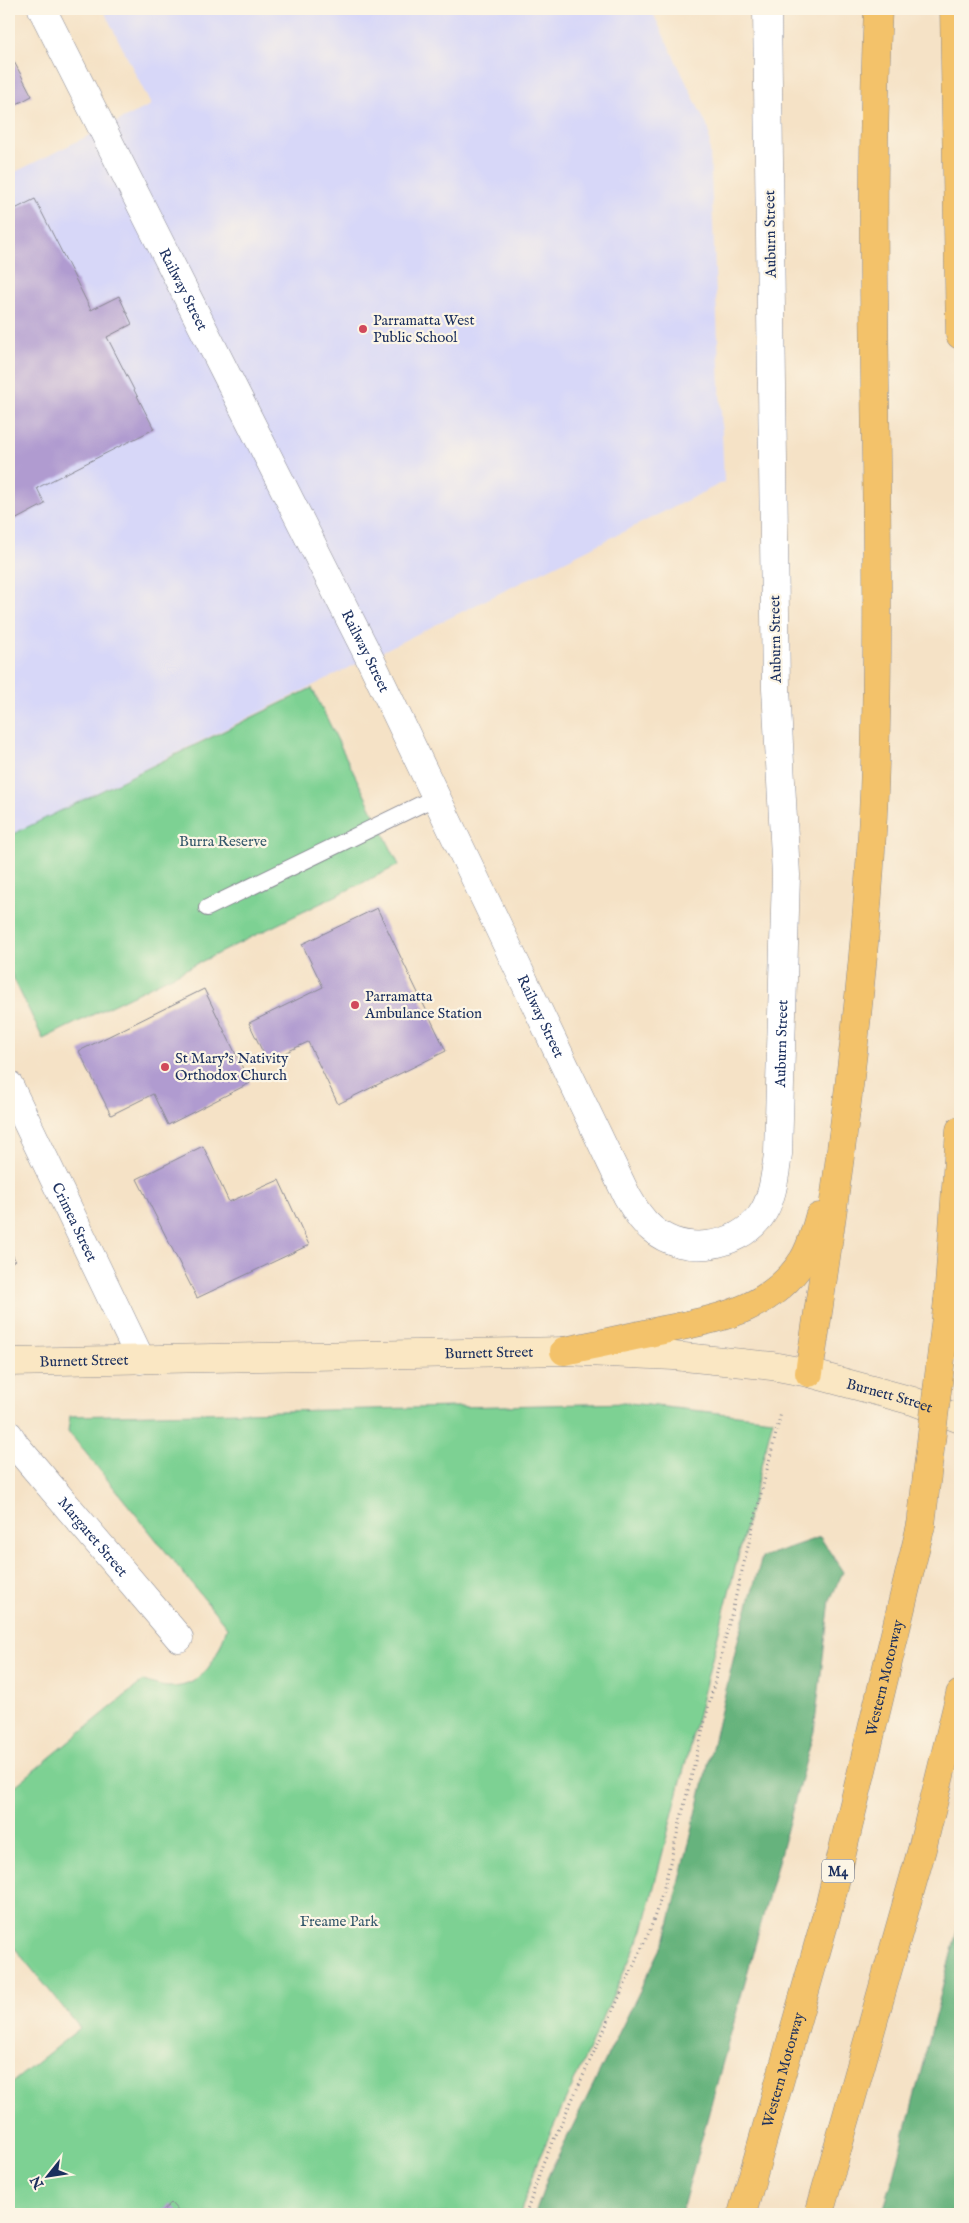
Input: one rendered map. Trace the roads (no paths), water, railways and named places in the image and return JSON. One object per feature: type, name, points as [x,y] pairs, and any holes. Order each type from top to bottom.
[{"type":"highway","points":[[809,1373],[845,1119],[862,963],[874,775],[878,615],[873,239],[878,9]]},
{"type":"highway","points":[[954,9],[960,335]]},
{"type":"highway","points":[[564,1351],[722,1317],[756,1304],[775,1290],[794,1272],[804,1259],[812,1242],[845,1119]]},
{"type":"highway","name":"Western Motorway","points":[[742,2214],[830,1903],[920,1525],[948,1300],[960,1130]]},
{"type":"highway","points":[[819,2214],[922,1850],[960,1694]]},
{"type":"main road","name":"Burnett Street","points":[[9,1362],[564,1351],[674,1356],[772,1366],[809,1373],[913,1401],[960,1419]]},
{"type":"street","name":"Railway Street","points":[[42,9],[372,663],[636,1211],[653,1230],[667,1239],[686,1244],[720,1243]]},
{"type":"street","name":"Auburn Street","points":[[720,1243],[734,1238],[750,1227],[760,1216],[770,1196],[778,1154],[780,1113],[786,875],[776,688],[767,9]]},
{"type":"street","name":"Crimea Street","points":[[9,1085],[141,1360]]},
{"type":"street","name":"Margaret Street","points":[[9,1434],[16,1446],[179,1638]]},
{"type":"lane","points":[[207,908],[436,797]]},
{"type":"place","name":"Parramatta West Public School","points":[[363,329]]},
{"type":"place","name":"Parramatta Ambulance Station","points":[[355,1005]]},
{"type":"place","name":"St Mary's Nativity Orthodox Church","points":[[165,1067]]},
{"type":"park label","name":"Burra Reserve","points":[[223,841]]},
{"type":"park label","name":"Freame Park","points":[[339,1921]]}]
